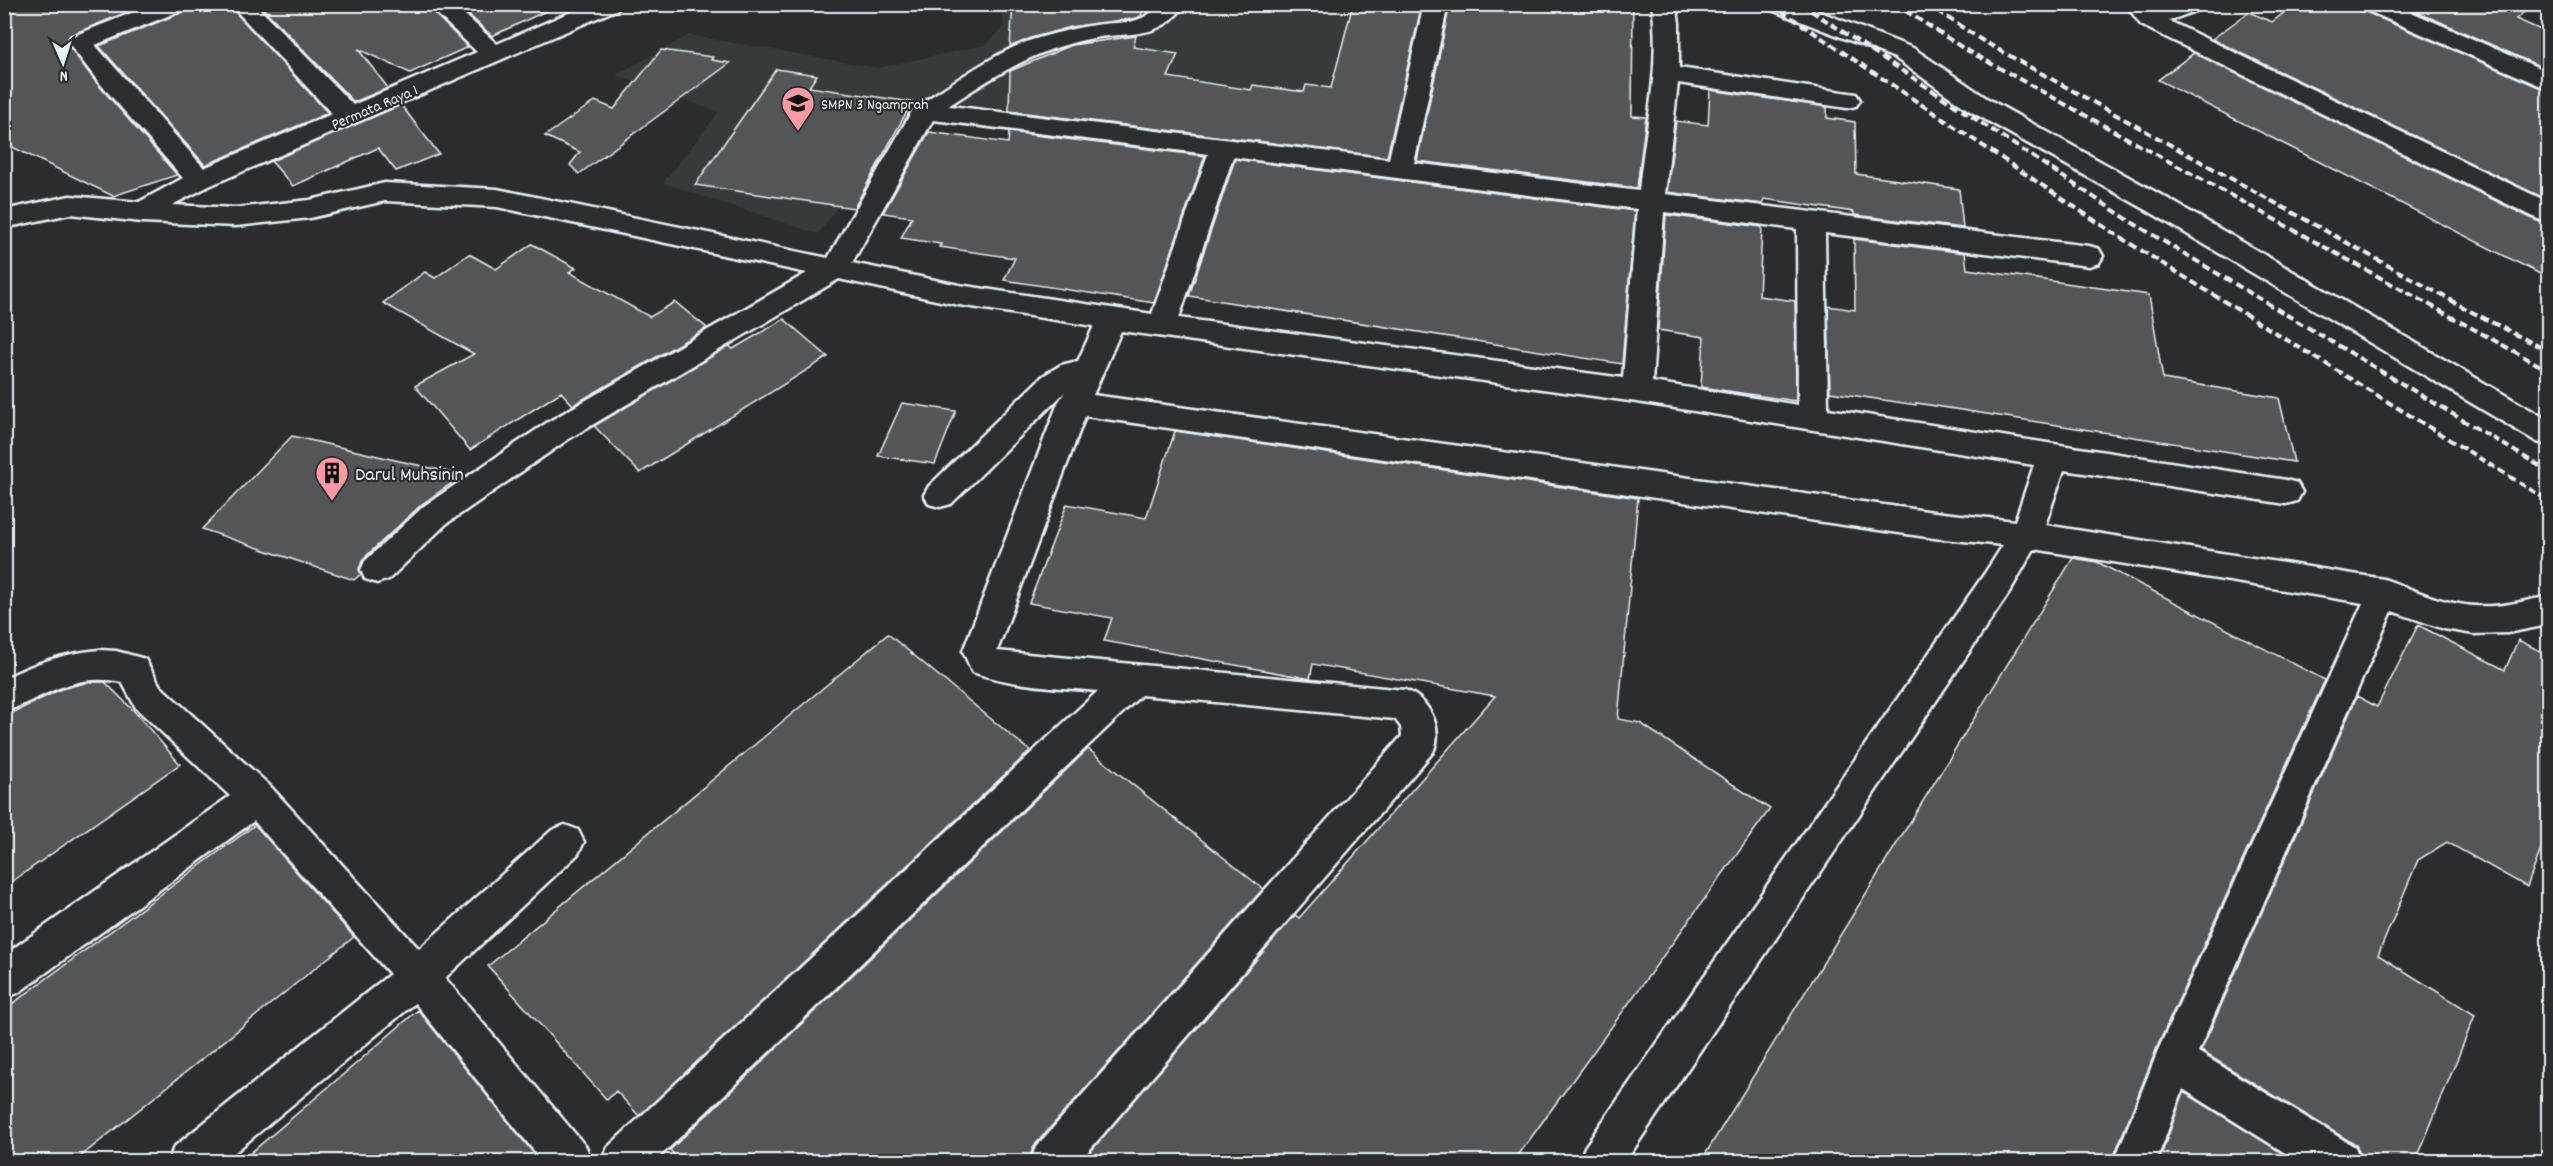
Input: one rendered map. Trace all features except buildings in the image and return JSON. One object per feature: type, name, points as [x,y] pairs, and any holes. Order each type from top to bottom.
[{"type":"street","points":[[177,4],[80,42],[106,75],[200,180]]},
{"type":"street","points":[[241,4],[350,117]]},
{"type":"street","points":[[438,4],[494,54]]},
{"type":"street","name":"Permata Raya 1","points":[[142,213],[164,198],[200,180],[610,4]]},
{"type":"street","points":[[1400,169],[1436,4]]},
{"type":"street","points":[[1637,391],[1651,201],[1665,74],[1668,24],[1664,4]]},
{"type":"street","points":[[1777,4],[1904,53],[1979,105],[2160,206],[2548,434]]},
{"type":"street","points":[[2143,12],[2192,4]]},
{"type":"street","points":[[2372,4],[2548,81]]},
{"type":"street","points":[[2143,12],[2548,213]]},
{"type":"street","points":[[1665,74],[1847,100]]},
{"type":"street","points":[[377,570],[435,514],[559,430],[836,269],[925,111],[1224,146],[1811,223],[2089,256]]},
{"type":"street","points":[[1161,326],[1224,146]]},
{"type":"street","points":[[4,195],[142,213],[236,217],[310,209],[385,192],[497,198],[959,295],[1161,326],[1637,391],[2286,492]]},
{"type":"street","points":[[4,219],[70,205]]},
{"type":"street","points":[[1811,223],[1813,418]]},
{"type":"street","points":[[1051,1161],[1420,741],[1418,723],[1405,705],[1002,667],[984,662],[980,651],[1073,403],[1112,319]]},
{"type":"street","points":[[940,495],[1054,384],[1071,373],[1088,370]]},
{"type":"street","points":[[1073,403],[1934,525],[2026,535],[2384,593],[2430,613],[2471,621],[2505,619],[2548,611]]},
{"type":"street","points":[[1600,1161],[1997,583],[2026,535],[2053,456]]},
{"type":"street","points":[[2135,1161],[2174,1060],[2384,593]]},
{"type":"street","points":[[4,697],[55,672],[74,666],[91,663],[114,664],[133,669],[148,697],[257,798],[418,976],[571,1161]]},
{"type":"street","points":[[623,1161],[1134,679]]},
{"type":"street","points":[[4,979],[257,798]]},
{"type":"street","points":[[189,1161],[418,976],[565,842]]},
{"type":"street","points":[[2174,1060],[2340,1161]]},
{"type":"lane","points":[[925,111],[986,72],[1038,45],[1095,30],[1141,28],[1156,21],[1174,4]]},
{"type":"shaded area","name":"SMPN 3 Ngamprah","points":[[1001,5],[1418,5],[1386,153],[954,103],[913,105],[818,234],[663,183],[719,112],[616,75],[689,35],[877,68],[985,45],[1004,27]]},
{"type":"railway","points":[[1771,4],[2121,238],[2546,499]]},
{"type":"railway","points":[[1801,4],[2133,223],[2548,471]]},
{"type":"railway","points":[[1895,4],[1963,48],[2548,370]]},
{"type":"railway","points":[[1927,4],[1983,41],[2472,312],[2548,351]]},
{"type":"railway","points":[[2543,497],[2548,500]]},
{"type":"place","name":"SMPN 3 Ngamprah","points":[[798,132]]},
{"type":"place","name":"Darul Muhsinin","points":[[332,502]]}]
